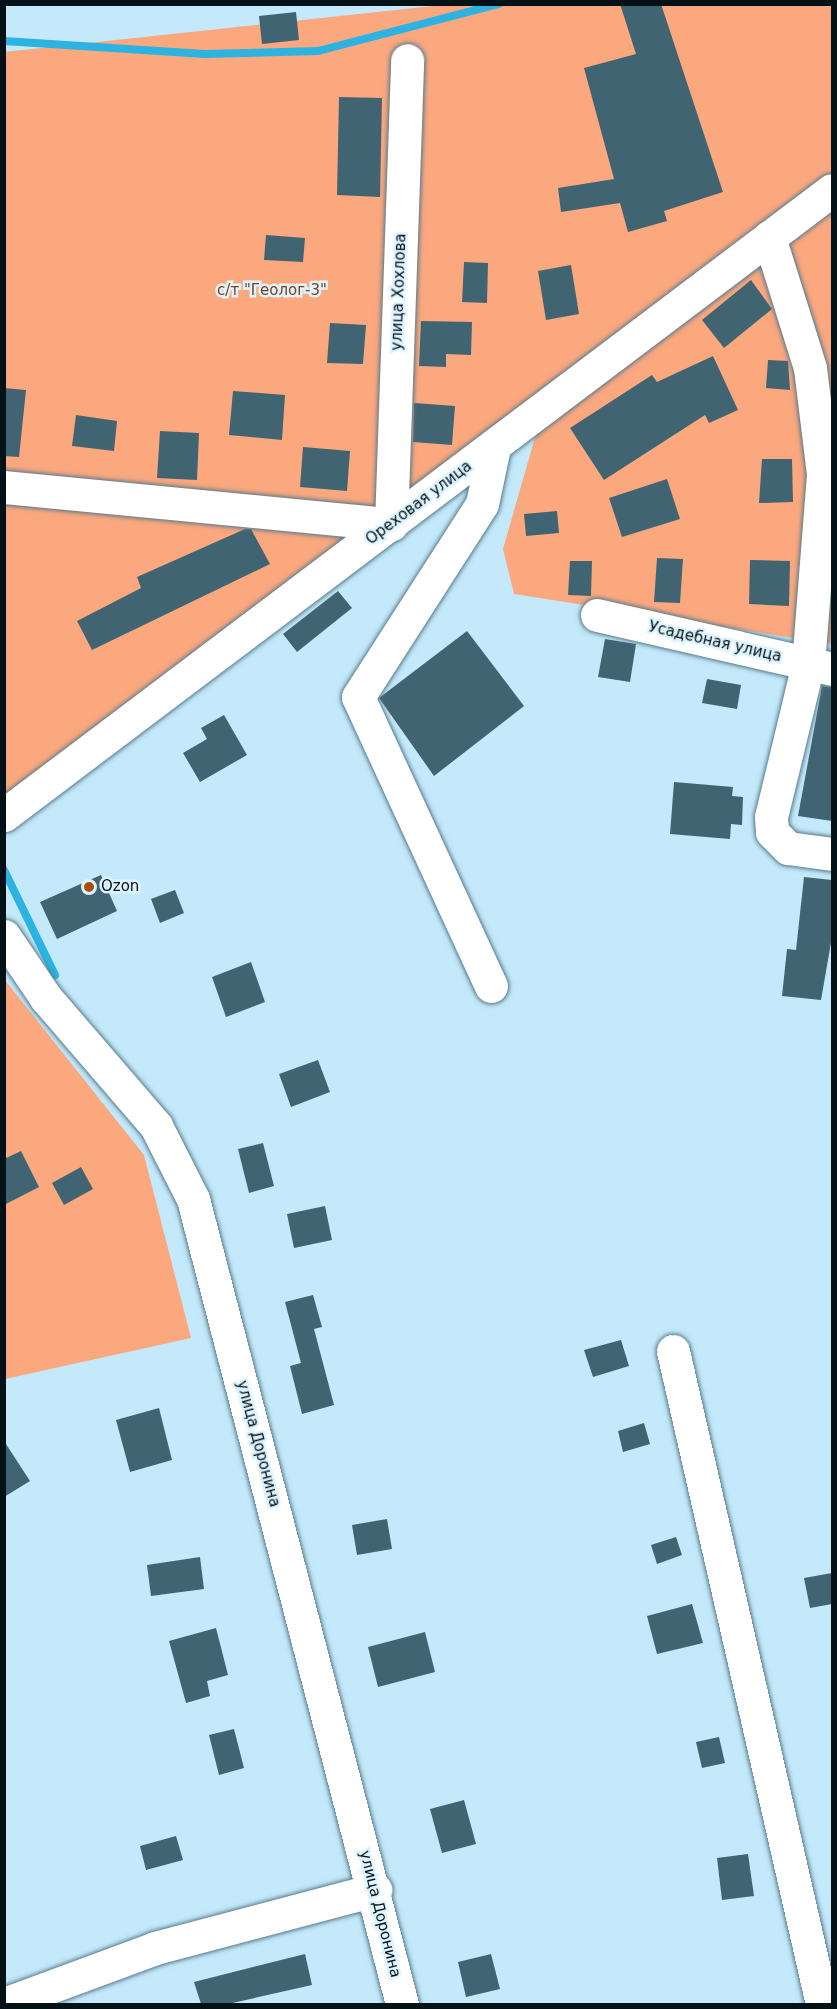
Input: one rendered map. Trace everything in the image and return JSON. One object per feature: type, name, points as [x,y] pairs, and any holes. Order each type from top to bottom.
[{"type":"street","name":"улица Хохлова","points":[[391,524],[407,60]]},
{"type":"street","name":"Ореховая улица","points":[[4,815],[494,447],[623,364],[770,237],[832,190]]},
{"type":"street","points":[[770,237],[810,368],[823,474],[820,666],[771,817],[772,832],[788,848],[832,854]]},
{"type":"street","points":[[491,986],[358,697],[482,504],[494,447]]},
{"type":"street","points":[[4,487],[391,524]]},
{"type":"street","name":"Усадебная улица","points":[[597,615],[820,666]]},
{"type":"street","name":"улица Доронина","points":[[4,936],[46,998],[156,1126],[193,1199],[375,1890],[402,2004]]},
{"type":"street","points":[[673,1351],[822,2004]]},
{"type":"street","points":[[4,2004],[155,1948],[375,1890]]},
{"type":"green space","name":"с/т \"Геолог-3\"","points":[[442,5],[832,5],[832,644],[514,594],[503,549],[536,434],[5,800],[4,52]]},
{"type":"green space","points":[[4,979],[144,1155],[191,1338],[5,1379]]},
{"type":"building","points":[[620,4],[661,4],[723,192],[664,211],[667,221],[628,232],[620,203],[561,212],[558,188],[614,179],[584,68],[636,54]]},
{"type":"building","points":[[296,12],[299,40],[262,44],[259,16]]},
{"type":"building","points":[[339,97],[382,98],[380,197],[337,195]]},
{"type":"building","points":[[266,235],[305,238],[303,262],[264,260]]},
{"type":"building","points":[[464,262],[488,263],[487,303],[462,302]]},
{"type":"building","points":[[571,265],[579,314],[546,320],[538,271]]},
{"type":"building","points":[[751,280],[772,309],[724,348],[702,320]]},
{"type":"building","points":[[421,321],[472,322],[471,355],[446,354],[446,367],[419,366]]},
{"type":"building","points":[[330,323],[366,325],[363,364],[327,363]]},
{"type":"building","points":[[713,356],[738,410],[709,423],[705,415],[604,480],[570,428],[652,375],[657,382]]},
{"type":"building","points":[[768,360],[788,361],[790,390],[766,388]]},
{"type":"building","points":[[4,388],[26,390],[19,457],[4,456]]},
{"type":"building","points":[[233,391],[285,395],[282,440],[229,435]]},
{"type":"building","points":[[414,403],[455,406],[452,445],[413,442]]},
{"type":"building","points":[[76,415],[117,421],[114,451],[72,446]]},
{"type":"building","points":[[160,431],[199,433],[197,480],[157,478]]},
{"type":"building","points":[[303,447],[350,451],[347,491],[300,487]]},
{"type":"building","points":[[762,459],[792,459],[793,502],[759,503]]},
{"type":"building","points":[[667,479],[680,519],[622,537],[609,498]]},
{"type":"building","points":[[557,511],[559,533],[526,536],[524,514]]},
{"type":"building","points":[[245,529],[251,529],[270,564],[92,650],[77,621],[141,588],[137,577]]},
{"type":"building","points":[[657,558],[683,559],[680,603],[654,602]]},
{"type":"building","points":[[750,560],[790,561],[789,606],[749,604]]},
{"type":"building","points":[[570,561],[592,561],[591,596],[568,595]]},
{"type":"building","points":[[338,591],[352,608],[297,652],[283,634]]},
{"type":"building","points":[[467,631],[524,706],[434,776],[379,698]]},
{"type":"building","points":[[605,639],[636,644],[630,682],[598,677]]},
{"type":"building","points":[[707,679],[741,685],[737,709],[702,703]]},
{"type":"building","points":[[822,686],[832,687],[832,821],[798,816]]},
{"type":"building","points":[[224,715],[247,755],[200,782],[183,753],[207,739],[201,728]]},
{"type":"building","points":[[674,782],[733,787],[732,796],[743,797],[742,825],[731,824],[730,839],[670,834]]},
{"type":"building","points":[[101,875],[117,911],[57,939],[40,902]]},
{"type":"building","points":[[804,877],[832,880],[832,937],[821,1000],[782,996],[787,949],[796,950]]},
{"type":"building","points":[[175,890],[184,913],[160,923],[151,899]]},
{"type":"building","points":[[251,962],[265,1002],[226,1017],[212,977]]},
{"type":"building","points":[[318,1060],[330,1092],[291,1107],[279,1074]]},
{"type":"building","points":[[263,1143],[274,1186],[249,1193],[238,1149]]},
{"type":"building","points":[[21,1151],[39,1187],[4,1205],[4,1159]]},
{"type":"building","points":[[81,1167],[93,1189],[64,1205],[52,1183]]},
{"type":"building","points":[[325,1206],[332,1240],[294,1248],[287,1214]]},
{"type":"building","points":[[313,1295],[322,1327],[314,1329],[334,1405],[302,1414],[290,1366],[301,1363],[285,1302]]},
{"type":"building","points":[[621,1340],[629,1366],[593,1377],[584,1350]]},
{"type":"building","points":[[159,1408],[172,1460],[130,1472],[116,1420]]},
{"type":"building","points":[[644,1423],[650,1444],[623,1452],[618,1431]]},
{"type":"building","points":[[4,1441],[30,1481],[4,1497]]},
{"type":"building","points":[[387,1519],[392,1549],[357,1555],[352,1525]]},
{"type":"building","points":[[676,1537],[682,1555],[657,1564],[651,1545]]},
{"type":"building","points":[[200,1557],[204,1589],[151,1596],[147,1565]]},
{"type":"building","points":[[832,1573],[832,1604],[810,1608],[804,1578]]},
{"type":"building","points":[[692,1604],[703,1643],[657,1654],[647,1616]]},
{"type":"building","points":[[216,1628],[228,1675],[207,1681],[210,1696],[186,1703],[169,1641]]},
{"type":"building","points":[[425,1632],[435,1672],[378,1687],[368,1647]]},
{"type":"building","points":[[234,1729],[244,1768],[219,1775],[209,1735]]},
{"type":"building","points":[[719,1737],[725,1763],[702,1768],[696,1742]]},
{"type":"building","points":[[464,1800],[476,1844],[442,1853],[430,1809]]},
{"type":"building","points":[[176,1836],[183,1860],[146,1870],[140,1846]]},
{"type":"building","points":[[748,1854],[754,1896],[722,1900],[717,1858]]},
{"type":"building","points":[[305,1954],[312,1985],[228,2004],[201,2004],[194,1982]]},
{"type":"building","points":[[491,1954],[500,1989],[466,1997],[458,1962]]},
{"type":"waterway","points":[[4,41],[205,54],[318,51],[499,4]]},
{"type":"waterway","points":[[4,870],[55,975]]},
{"type":"place","name":"Ozon","points":[[89,887]]}]
